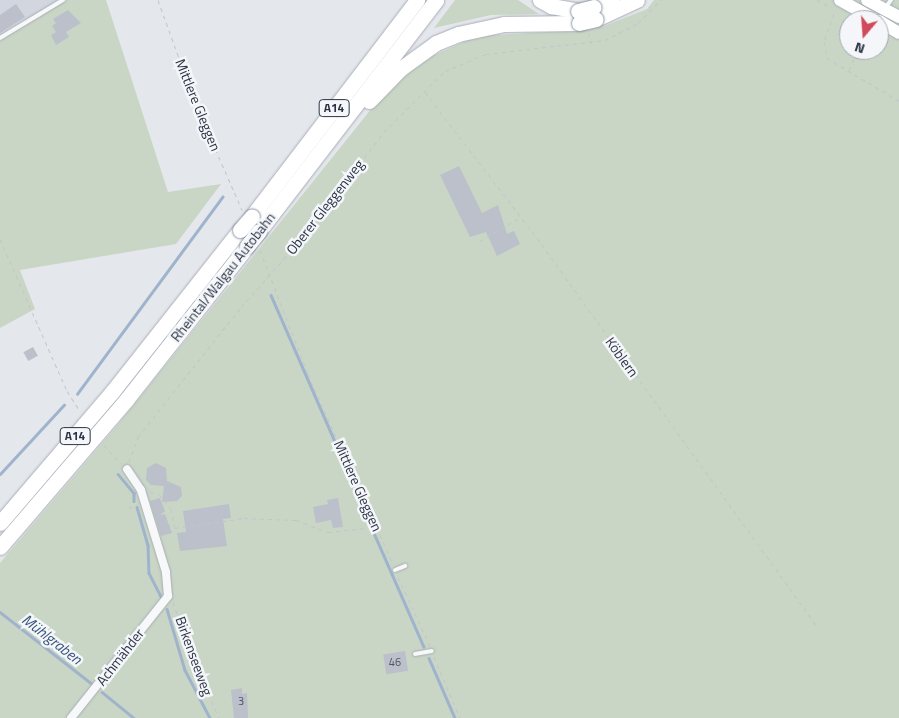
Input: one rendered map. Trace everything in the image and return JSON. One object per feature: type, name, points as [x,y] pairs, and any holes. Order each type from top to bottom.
[{"type":"highway","name":"Rheintal/Walgau Autobahn","points":[[0,523],[112,392],[240,230],[247,212],[417,0]]},
{"type":"highway","name":"Rheintal/Walgau Autobahn","points":[[0,547],[254,248],[259,231],[436,0]]},
{"type":"highway","points":[[540,0],[551,6],[587,18]]},
{"type":"highway","points":[[587,18],[612,0]]},
{"type":"highway","points":[[331,138],[349,124],[400,69],[436,44],[458,34],[496,25],[587,18],[637,0]]},
{"type":"main road","points":[[840,0],[858,10]]},
{"type":"main road","points":[[868,0],[887,4],[899,17]]},
{"type":"street","points":[[126,469],[141,490],[166,572],[168,596]]},
{"type":"street","name":"Achmähder","points":[[71,718],[168,596]]},
{"type":"lane","points":[[0,38],[63,0]]},
{"type":"lane","points":[[395,570],[405,566]]},
{"type":"lane","points":[[415,654],[432,651]]},
{"type":"path","name":"Mittlere Gleggen","points":[[158,0],[196,105],[247,212]]},
{"type":"path","name":"Oberer Gleggenweg","points":[[126,469],[138,436],[384,132],[445,72],[486,54],[590,44],[620,35],[638,23],[661,0]]},
{"type":"path","points":[[834,13],[824,42],[824,52],[899,101]]},
{"type":"path","points":[[587,18],[590,44]]},
{"type":"path","points":[[849,70],[854,60]]},
{"type":"path","name":"Köblern","points":[[425,91],[521,217],[816,625]]},
{"type":"path","points":[[480,241],[521,217]]},
{"type":"path","points":[[0,239],[67,391],[82,414]]},
{"type":"path","name":"Mittlere Gleggen","points":[[254,248],[269,276],[308,374],[460,718]]},
{"type":"path","points":[[102,442],[126,469]]},
{"type":"path","points":[[141,490],[159,494],[171,509],[174,528],[244,518],[296,520],[328,532],[376,526]]},
{"type":"path","name":"Birkenseeweg","points":[[168,596],[176,604],[195,665],[219,718]]},
{"type":"shaded area","points":[[0,0],[62,0],[0,37]]},
{"type":"green space","points":[[62,0],[106,0],[168,192],[221,184],[176,244],[20,270],[35,309],[0,328],[0,37]]},
{"type":"green space","points":[[455,0],[518,0],[539,14],[491,15],[434,28]]},
{"type":"green space","points":[[654,0],[899,0],[899,718],[0,718],[0,563],[116,427],[384,93],[428,58],[477,36],[597,29],[647,9]]},
{"type":"building","points":[[16,4],[25,17],[0,33],[0,15]]},
{"type":"building","points":[[68,10],[81,23],[66,32],[69,37],[56,45],[51,35],[56,32],[52,26],[56,23],[53,19]]},
{"type":"building","points":[[459,166],[482,213],[498,205],[507,234],[514,231],[520,244],[497,256],[486,232],[470,237],[440,175]]},
{"type":"building","points":[[33,347],[38,356],[28,361],[23,352]]},
{"type":"building","points":[[156,463],[166,468],[167,481],[181,487],[182,496],[177,501],[162,502],[164,486],[151,485],[146,480],[147,468]]},
{"type":"building","points":[[160,498],[165,511],[160,515],[165,514],[172,533],[161,536],[150,501]]},
{"type":"building","points":[[338,498],[343,527],[333,528],[331,520],[316,523],[313,507],[328,504],[327,500]]},
{"type":"building","points":[[229,504],[231,518],[223,519],[227,546],[180,551],[177,533],[186,532],[183,511]]},
{"type":"building","points":[[405,651],[408,671],[386,674],[383,654]]},
{"type":"building","points":[[242,688],[242,694],[247,693],[248,718],[234,718],[231,690]]},
{"type":"waterway","points":[[77,394],[222,197]]},
{"type":"waterway","points":[[271,295],[351,478]]},
{"type":"waterway","points":[[0,474],[64,405]]},
{"type":"waterway","points":[[118,474],[134,493],[134,501]]},
{"type":"waterway","points":[[137,507],[148,545],[149,573],[162,599]]},
{"type":"waterway","points":[[374,533],[424,647]]},
{"type":"waterway","points":[[167,609],[185,670],[210,718]]},
{"type":"waterway","name":"Mühlgraben","points":[[0,612],[91,683]]},
{"type":"waterway","points":[[429,658],[455,718]]},
{"type":"waterway","name":"Mühlgraben","points":[[102,692],[134,718]]}]
